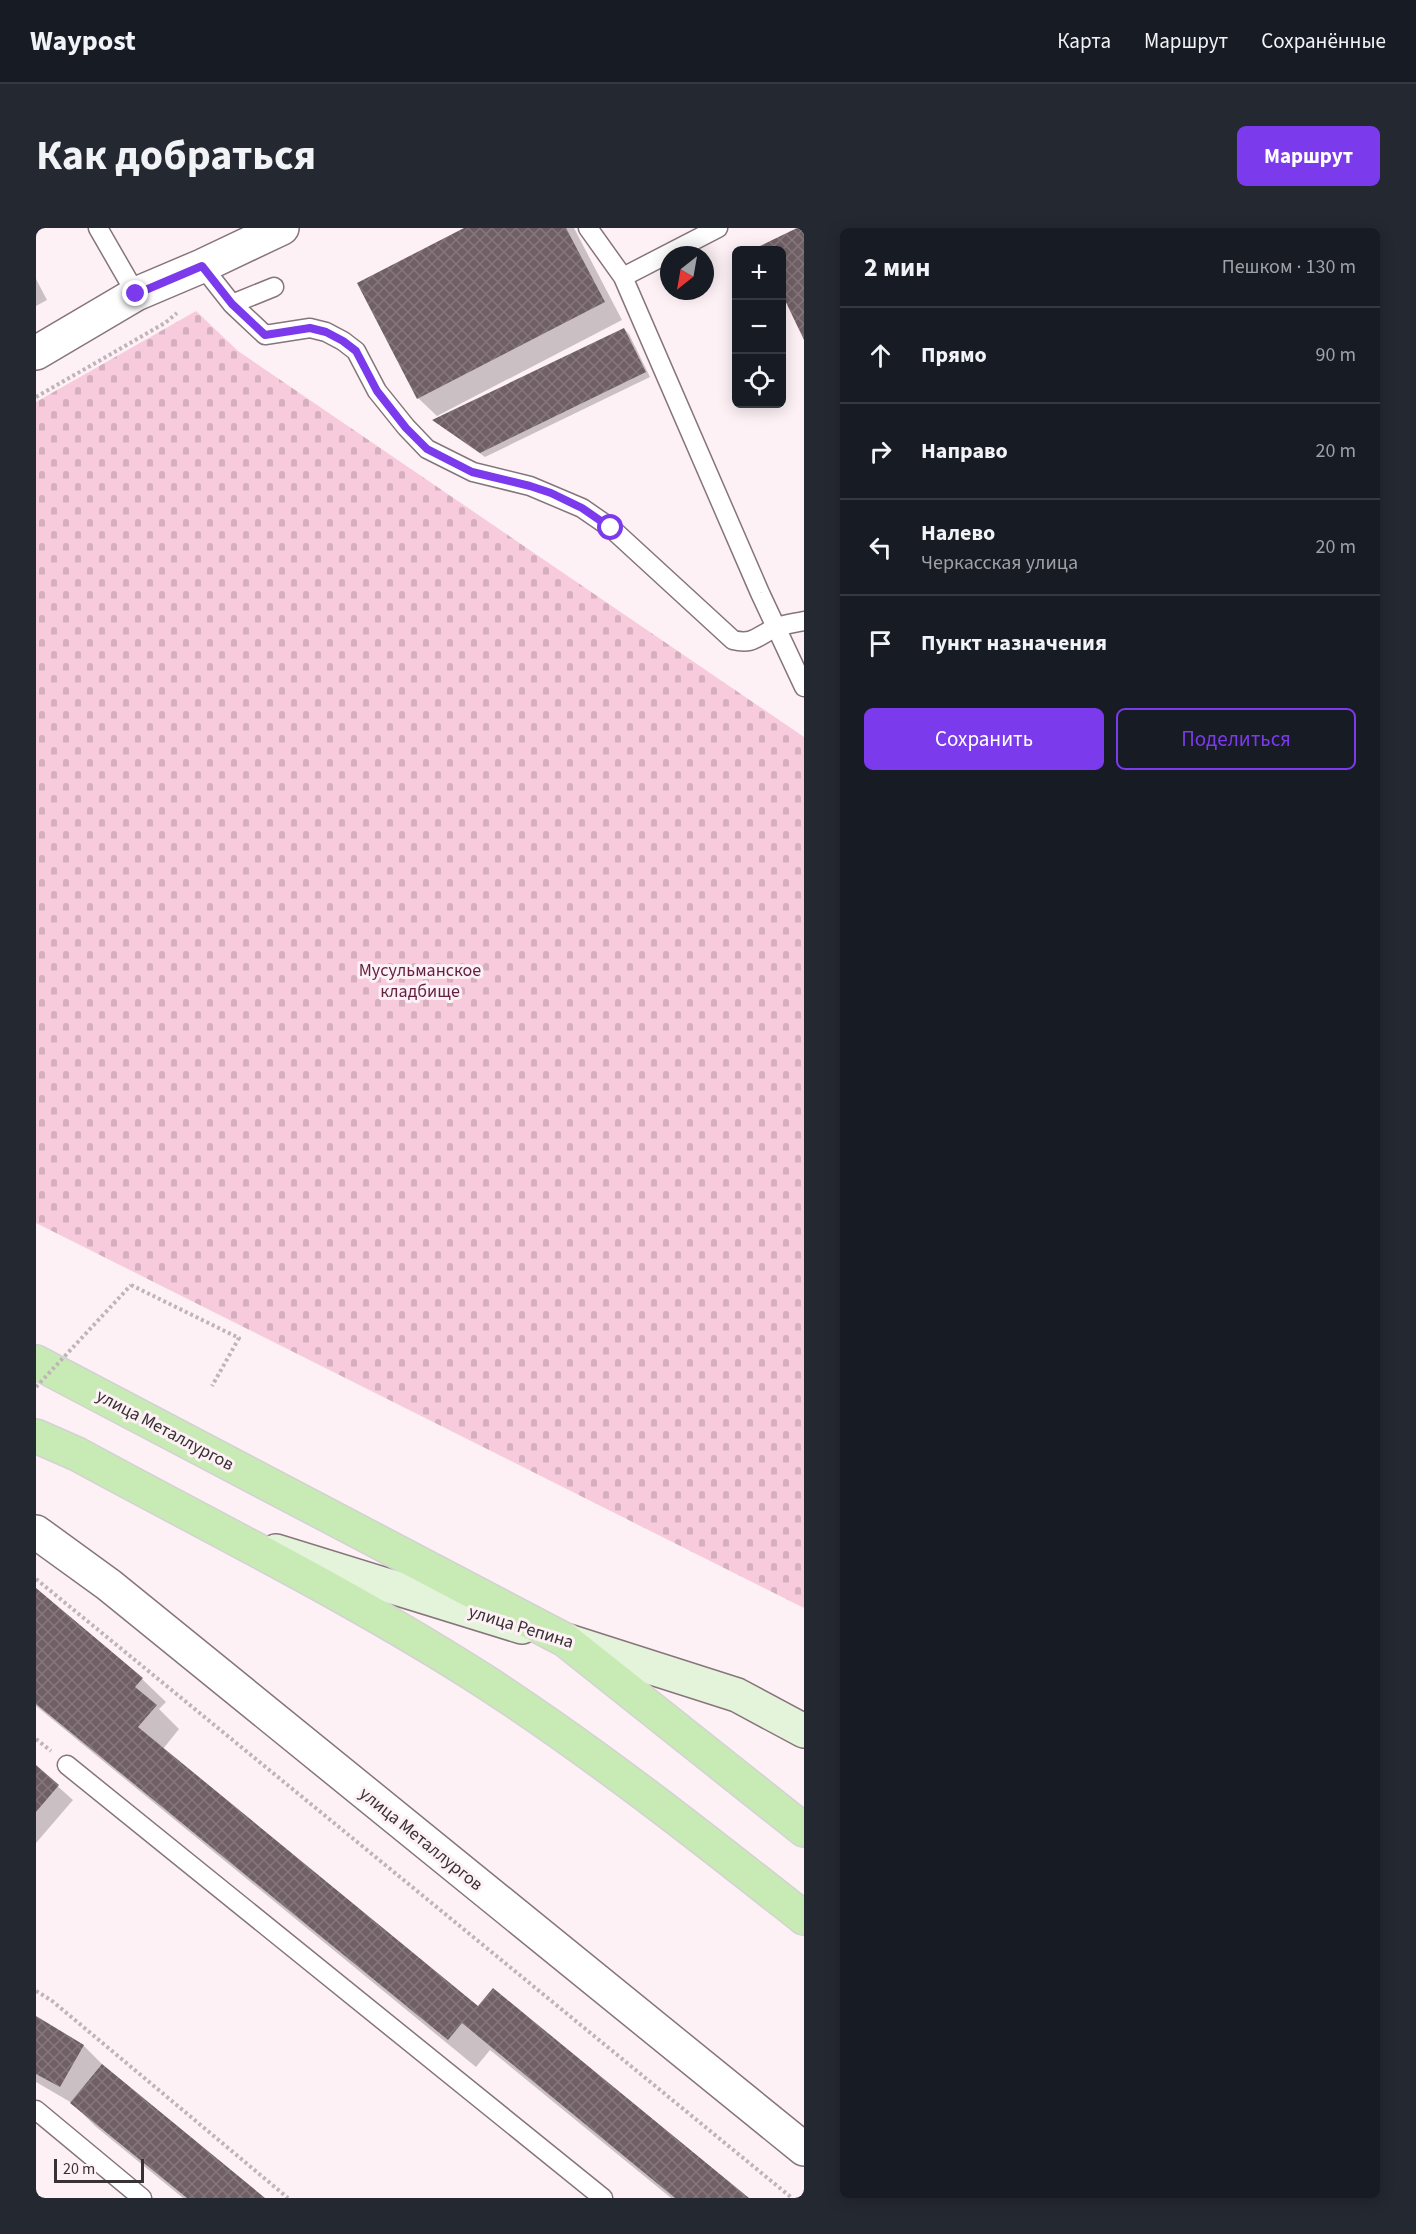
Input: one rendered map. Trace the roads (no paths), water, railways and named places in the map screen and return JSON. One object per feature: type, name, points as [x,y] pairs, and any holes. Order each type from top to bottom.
[{"type":"main road","name":"улица Металлургов","points":[[36,1362],[565,1640],[804,1830]]},
{"type":"main road","points":[[36,1436],[76,1454],[358,1604],[484,1682],[645,1793],[804,1918]]},
{"type":"main road","name":"улица Репина","points":[[231,1538],[736,1695],[804,1731]]},
{"type":"street","points":[[36,353],[136,294],[208,273],[282,228]]},
{"type":"street","name":"улица Металлургов","points":[[36,1532],[109,1585],[804,2149]]},
{"type":"lane","points":[[98,228],[136,294]]},
{"type":"lane","points":[[588,228],[623,277],[804,687]]},
{"type":"lane","points":[[623,277],[718,228]]},
{"type":"lane","points":[[208,273],[232,304],[265,335],[310,328],[326,332],[356,351],[377,391],[406,428],[427,449],[472,472],[530,486],[582,508],[611,528],[733,640],[744,643],[753,641],[776,627],[804,621]]},
{"type":"lane","points":[[232,304],[274,287]]},
{"type":"lane","points":[[67,1765],[603,2198]]},
{"type":"lane","points":[[36,2110],[141,2198]]},
{"type":"park label","name":"Мусульманское кладбище","points":[[420,980]]}]
